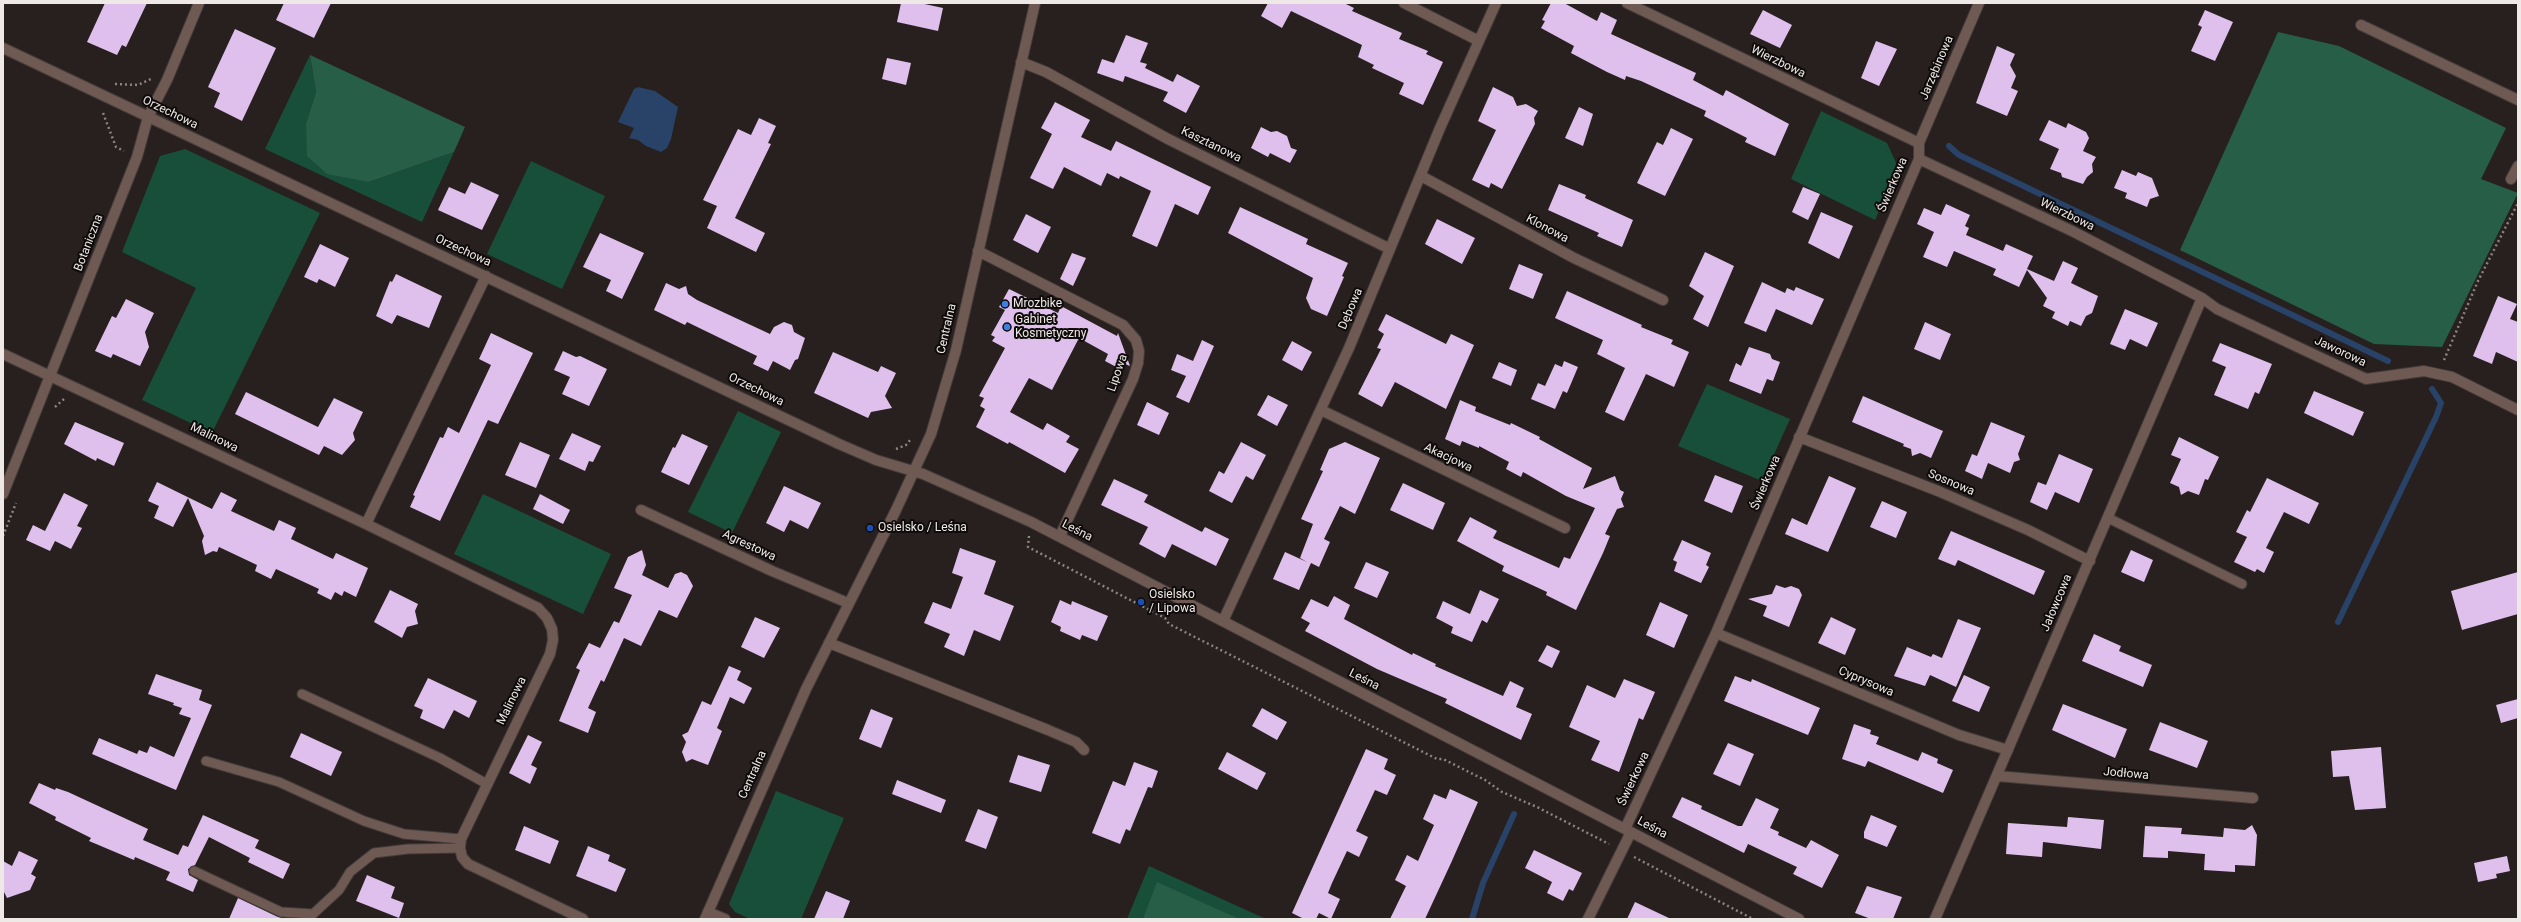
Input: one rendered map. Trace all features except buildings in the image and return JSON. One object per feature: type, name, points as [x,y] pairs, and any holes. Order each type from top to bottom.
[{"type":"street","name":"Botaniczna","points":[[3,494],[137,157],[148,117],[167,80],[199,3]]},
{"type":"street","name":"Centralna","points":[[706,915],[758,796],[829,643],[914,472],[939,410],[956,350],[1035,3]]},
{"type":"street","points":[[1404,3],[1479,41]]},
{"type":"street","name":"Dębowa","points":[[1223,621],[1321,410],[1420,176],[1496,3]]},
{"type":"street","name":"Wierzbowa","points":[[1627,3],[1919,143]]},
{"type":"street","name":"Jarzębinowa","points":[[1919,143],[1979,3]]},
{"type":"street","points":[[2361,26],[2518,100]]},
{"type":"street","name":"Orzechowa","points":[[3,48],[106,95],[148,117],[839,444],[876,460],[914,472]]},
{"type":"street","name":"Kasztanowa","points":[[1021,62],[1046,72],[1168,138],[1390,249]]},
{"type":"street","name":"Świerkowa","points":[[1588,919],[1622,851],[1628,830],[1716,632],[1919,159],[1919,143]]},
{"type":"street","name":"Wierzbowa","points":[[1919,159],[2072,231],[2202,298]]},
{"type":"street","points":[[2511,179],[2518,166]]},
{"type":"street","name":"Klonowa","points":[[1420,176],[1574,258],[1663,300]]},
{"type":"street","name":"Lipowa","points":[[978,251],[1123,325],[1136,340],[1139,351],[1138,363],[1132,379],[1060,536]]},
{"type":"street","points":[[366,524],[486,276]]},
{"type":"street","name":"Jaworowa","points":[[2202,298],[2217,309],[2366,379],[2424,371],[2452,377],[2518,410]]},
{"type":"street","name":"Jałowcowa","points":[[1935,919],[2202,298]]},
{"type":"street","name":"Malinowa","points":[[3,354],[51,375],[529,602],[547,618],[553,640],[550,654],[487,784],[460,844]]},
{"type":"street","name":"Akacjowa","points":[[1321,410],[1565,528]]},
{"type":"street","name":"Sosnowa","points":[[1799,437],[1938,491],[2028,530],[2090,561]]},
{"type":"street","name":"Leśna","points":[[914,472],[1004,510],[1060,536],[1628,830],[1783,915],[1799,919]]},
{"type":"street","name":"Agrestowa","points":[[641,510],[772,571],[848,603]]},
{"type":"street","name":"Cyprysowa","points":[[1716,632],[1958,735],[2008,750]]},
{"type":"street","points":[[829,643],[1042,727],[1076,742],[1084,750]]},
{"type":"street","name":"Jodłowa","points":[[1997,776],[2253,798]]},
{"type":"street","points":[[460,844],[462,858],[468,864],[583,919]]},
{"type":"street","points":[[706,915],[725,919]]},
{"type":"lane","points":[[2108,518],[2242,584]]},
{"type":"lane","points":[[302,694],[440,758],[487,784]]},
{"type":"lane","points":[[206,761],[279,782],[364,820],[404,834],[460,844]]},
{"type":"lane","points":[[194,871],[281,912],[313,914],[340,890],[350,872],[374,853],[460,844]]},
{"type":"path","points":[[2438,374],[2478,281],[2518,203]]},
{"type":"path","points":[[1028,547],[1165,618],[1176,628],[1437,759],[1450,762],[1485,780],[1502,792],[1537,807],[1753,919]]},
{"type":"green space","points":[[2278,32],[2339,46],[2506,128],[2481,179],[2518,193],[2442,347],[2374,344],[2180,250]]},
{"type":"green space","points":[[310,55],[316,92],[306,123],[369,182],[454,152],[422,222],[265,149]]},
{"type":"green space","points":[[310,55],[465,127],[454,152],[369,182],[327,174],[307,156],[306,123],[316,92]]},
{"type":"green space","points":[[1821,111],[1887,143],[1898,167],[1875,220],[1791,179]]},
{"type":"green space","points":[[185,149],[320,213],[212,433],[142,400],[196,288],[122,252],[160,156]]},
{"type":"green space","points":[[531,161],[605,196],[562,289],[487,254]]},
{"type":"green space","points":[[1707,384],[1790,419],[1762,481],[1678,446]]},
{"type":"green space","points":[[738,411],[781,432],[732,533],[688,512]]},
{"type":"green space","points":[[483,494],[611,554],[583,614],[454,554]]},
{"type":"green space","points":[[776,791],[844,818],[801,919],[750,919],[735,912],[729,904]]},
{"type":"green space","points":[[1149,866],[1266,919],[1127,919]]},
{"type":"green space","points":[[1157,882],[1239,919],[1143,919]]},
{"type":"water","points":[[638,87],[655,91],[678,107],[671,139],[667,148],[661,152],[646,146],[638,140],[629,138],[634,128],[618,122],[634,89]]},
{"type":"waterway","points":[[1949,146],[1959,155],[2388,361]]},
{"type":"waterway","points":[[2338,622],[2436,417],[2441,403],[2432,389]]},
{"type":"waterway","points":[[1472,919],[1483,883],[1514,814]]},
{"type":"place","name":"Mrozbike","points":[[1005,304]]},
{"type":"place","name":"Gabinet Kosmetyczny","points":[[1007,327]]},
{"type":"place","name":"Osielsko / Leśna","points":[[870,528]]},
{"type":"place","name":"Osielsko / Lipowa","points":[[1141,602]]}]
